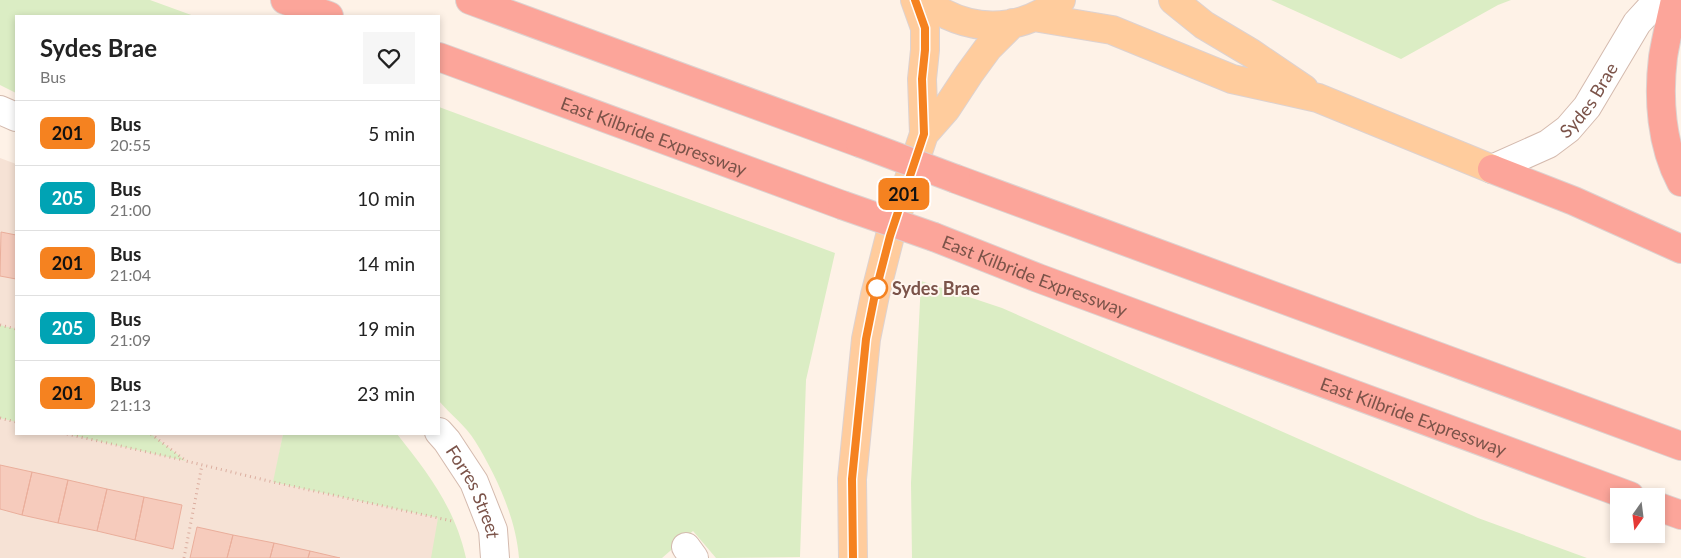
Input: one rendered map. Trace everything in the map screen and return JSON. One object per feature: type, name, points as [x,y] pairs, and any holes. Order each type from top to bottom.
[{"type":"highway","points":[[285,0],[326,15]]},
{"type":"highway","points":[[470,0],[1681,446]]},
{"type":"highway","points":[[1675,0],[1663,58],[1662,121],[1667,146],[1681,182]]},
{"type":"highway","name":"East Kilbride Expressway","points":[[440,57],[1610,489]]},
{"type":"highway","points":[[1492,169],[1574,201],[1681,249]]},
{"type":"highway","points":[[1665,509],[1681,515]]},
{"type":"main road","points":[[853,558],[852,479],[866,339],[890,236],[924,134],[922,79],[925,28],[915,0]]},
{"type":"main road","points":[[923,0],[939,12],[957,20],[975,25],[994,26],[1024,20],[1050,9],[1061,0]]},
{"type":"main road","points":[[1173,0],[1204,25],[1251,53],[1318,98]]},
{"type":"main road","points":[[924,134],[946,109],[968,74],[988,48],[1024,20],[1112,30],[1232,79],[1318,98],[1492,169]]},
{"type":"street","name":"Sydes Brae","points":[[1492,169],[1548,144],[1568,129],[1587,107],[1637,24],[1658,0]]},
{"type":"street","points":[[0,110],[15,117]]},
{"type":"street","name":"Forres Street","points":[[440,433],[474,482],[493,530],[495,558]]},
{"type":"path","points":[[0,326],[15,329]]},
{"type":"path","points":[[0,418],[15,422]]},
{"type":"path","points":[[71,435],[493,530]]},
{"type":"path","points":[[152,435],[186,461]]},
{"type":"path","points":[[184,558],[202,465]]},
{"type":"shaded area","points":[[0,158],[15,164],[15,435],[283,435],[274,482],[439,518],[432,558],[0,558]]},
{"type":"green space","points":[[0,0],[150,0],[191,15],[15,15],[15,92],[0,85]]},
{"type":"green space","points":[[1271,0],[1511,0],[1498,5],[1401,59]]},
{"type":"green space","points":[[440,107],[835,253],[806,380],[800,557],[716,558],[693,531],[662,558],[519,558],[514,528],[504,497],[483,454],[463,425],[440,402]]},
{"type":"green space","points":[[921,281],[1002,308],[1478,518],[1587,558],[912,558],[911,483]]},
{"type":"green space","points":[[0,325],[15,329],[15,422],[0,418]]},
{"type":"green space","points":[[71,435],[152,435],[186,461]]},
{"type":"green space","points":[[283,435],[398,435],[430,477],[448,507],[466,558],[431,558],[438,518],[273,482]]},
{"type":"building","points":[[1,232],[15,235],[15,279],[0,276]]},
{"type":"building","points":[[0,465],[32,472],[22,515],[0,509]]},
{"type":"building","points":[[32,472],[68,480],[58,523],[22,515]]},
{"type":"building","points":[[68,480],[107,489],[97,531],[58,523]]},
{"type":"building","points":[[107,489],[144,497],[135,540],[97,531]]},
{"type":"building","points":[[144,497],[182,505],[173,549],[135,540]]},
{"type":"building","points":[[197,527],[233,535],[227,558],[190,558]]},
{"type":"building","points":[[233,535],[274,543],[270,558],[227,558]]},
{"type":"building","points":[[274,543],[310,551],[308,558],[270,558]]},
{"type":"building","points":[[310,551],[340,558],[308,558]]},
{"type":"bus line","name":"201","points":[[853,558],[852,479],[866,339],[890,236],[924,134],[922,79],[925,28],[915,0]]},
{"type":"place","name":"Sydes Brae","points":[[877,288]]}]
